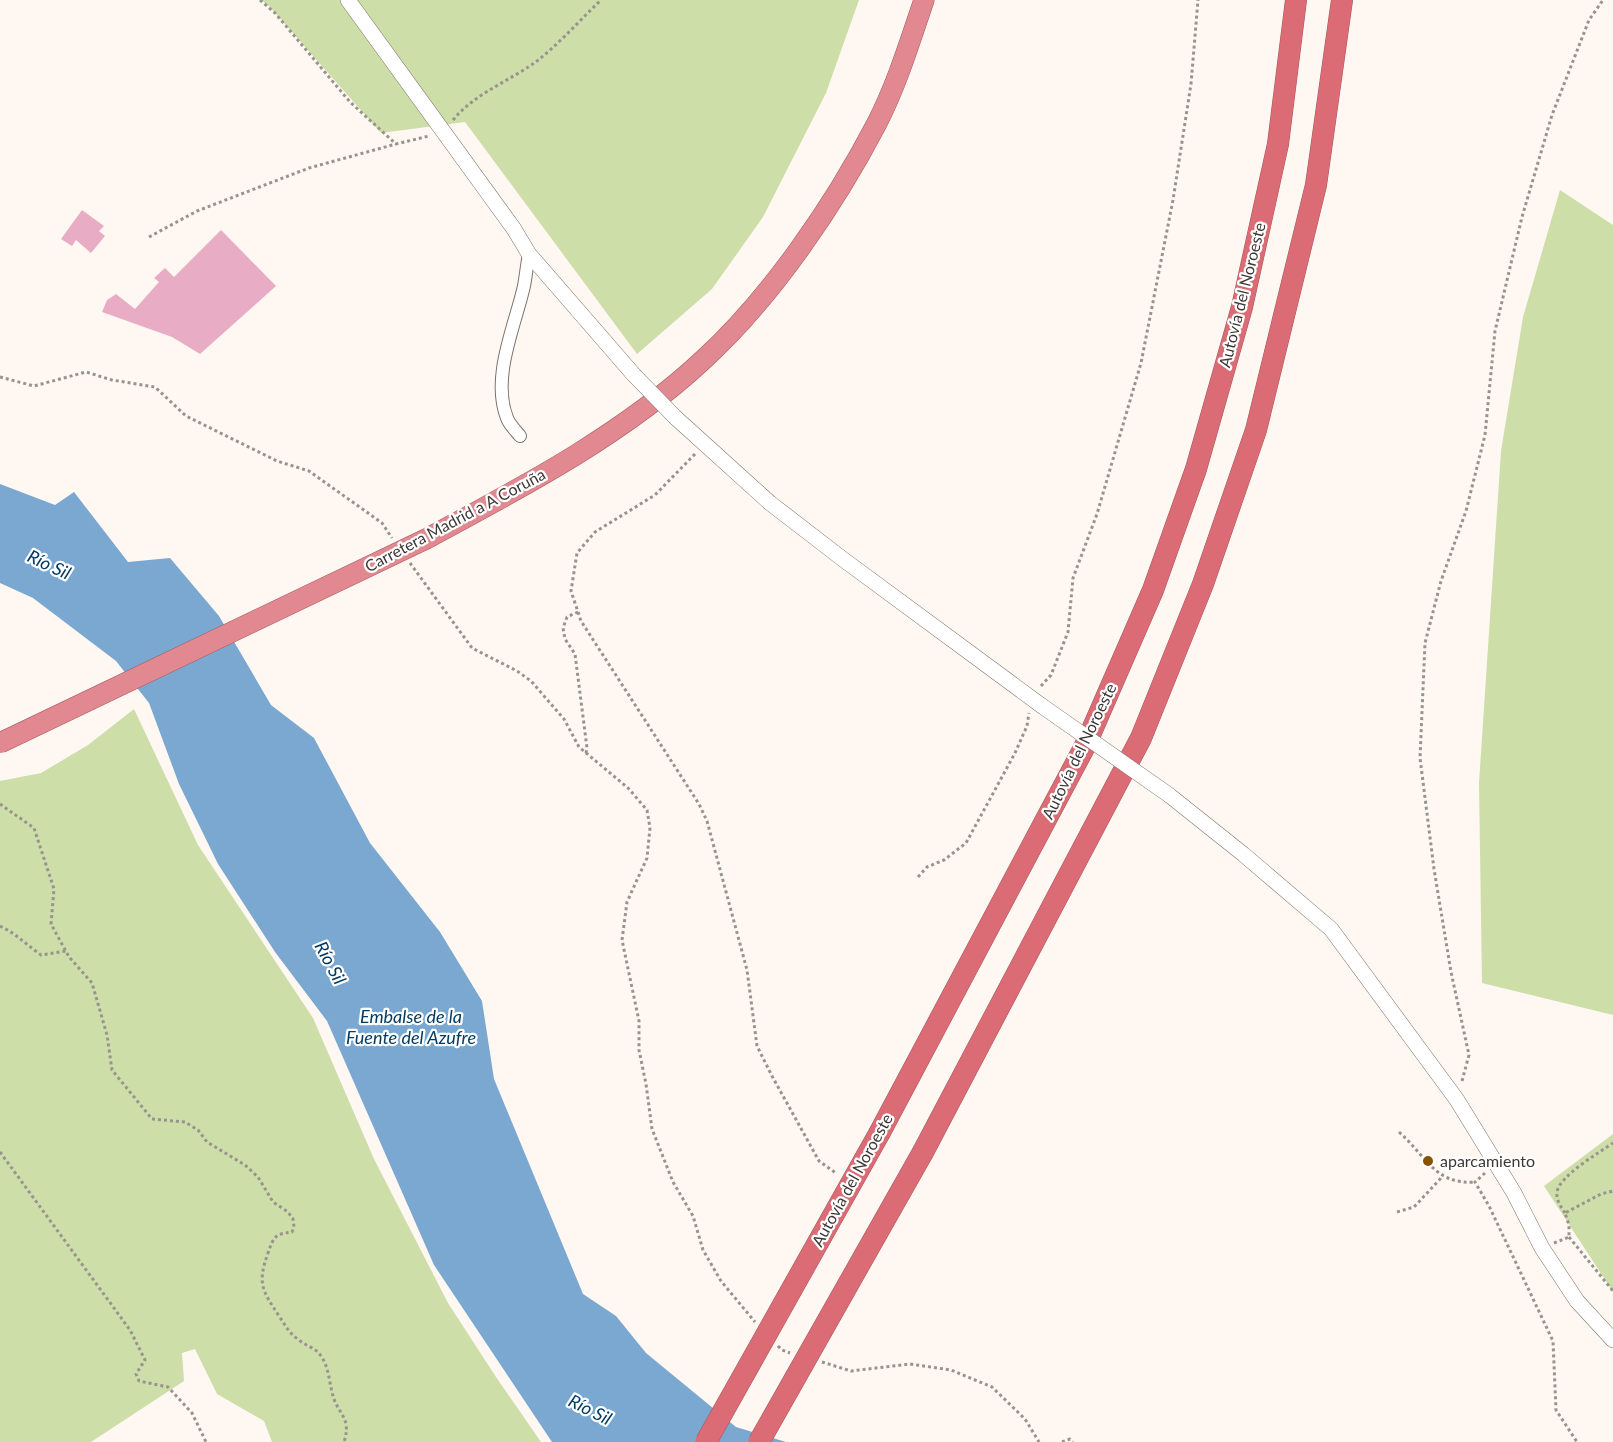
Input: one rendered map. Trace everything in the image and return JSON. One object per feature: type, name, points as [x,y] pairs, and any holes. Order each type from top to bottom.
[{"type":"highway","name":"Carretera Madrid a A Coruña","points":[[0,743],[426,539],[529,484],[638,413],[704,360],[765,296],[827,209],[878,123],[905,58],[924,0]]},
{"type":"highway","name":"Autovía del Noroeste","points":[[706,1442],[880,1132],[1085,746],[1153,590],[1196,469],[1242,307],[1278,144],[1296,0]]},
{"type":"highway","points":[[759,1442],[923,1152],[1141,738],[1203,584],[1256,430],[1316,185],[1342,0]]},
{"type":"street","points":[[348,0],[514,229],[529,254],[634,375],[676,418],[770,503],[843,560],[1169,795],[1331,929],[1457,1100],[1514,1193],[1542,1248],[1577,1301],[1613,1340]]},
{"type":"street","points":[[520,436],[507,420],[502,399],[502,382],[512,325],[524,287],[529,254]]},
{"type":"path","points":[[260,0],[275,13],[350,102],[396,144]]},
{"type":"path","points":[[149,237],[197,211],[309,168],[443,132],[459,112],[535,62],[601,0]]},
{"type":"path","points":[[918,877],[927,867],[944,860],[966,843],[1019,744],[1068,632],[1073,578],[1096,514],[1141,363],[1184,131],[1191,84],[1198,0]]},
{"type":"path","points":[[1457,1100],[1469,1055],[1451,972],[1434,869],[1420,758],[1425,643],[1442,581],[1466,511],[1485,435],[1495,331],[1522,217],[1552,115],[1589,20],[1603,0]]},
{"type":"path","points":[[0,377],[34,386],[86,372],[112,380],[155,387],[186,416],[277,461],[309,471],[382,523],[394,540]]},
{"type":"path","points":[[704,444],[655,495],[595,532],[577,553],[572,591],[581,621],[699,804],[707,821],[747,970],[758,1046],[819,1161],[838,1174]]},
{"type":"path","points":[[406,557],[472,648],[517,671],[531,681],[564,719],[579,747],[628,788],[647,810],[650,828],[647,858],[627,902],[622,940],[639,1021],[639,1050],[652,1129],[673,1182],[693,1216],[703,1250],[721,1281],[758,1325]]},
{"type":"path","points":[[578,612],[567,617],[563,628],[565,639],[575,654],[586,753]]},
{"type":"path","points":[[0,804],[33,828],[54,889],[51,924],[66,951],[92,983],[107,1035],[112,1070],[152,1119],[184,1122],[198,1130],[207,1142],[246,1165],[258,1177],[273,1202],[288,1212],[293,1219],[292,1232],[276,1234],[272,1242],[264,1268],[262,1290],[289,1332],[322,1356],[330,1376],[334,1400],[345,1421],[347,1432],[344,1442]]},
{"type":"path","points":[[0,926],[13,932],[24,944],[41,955],[66,951]]},
{"type":"path","points":[[1399,1132],[1442,1177],[1460,1183],[1475,1182],[1496,1163]]},
{"type":"path","points":[[1613,1143],[1564,1178],[1557,1191],[1559,1203],[1569,1225],[1569,1238],[1613,1291]]},
{"type":"path","points":[[0,1152],[130,1330],[146,1360],[136,1374],[139,1381],[168,1387],[192,1413],[206,1442]]},
{"type":"path","points":[[1397,1212],[1414,1207],[1442,1177]]},
{"type":"path","points":[[1475,1182],[1490,1206],[1553,1341],[1556,1410],[1577,1442]]},
{"type":"path","points":[[1565,1214],[1601,1194],[1613,1191]]},
{"type":"path","points":[[1542,1248],[1569,1238]]},
{"type":"path","points":[[774,1342],[782,1350],[792,1353]]},
{"type":"path","points":[[821,1362],[851,1371],[910,1364],[951,1370],[992,1387],[1025,1419],[1039,1442]]},
{"type":"path","points":[[1062,1442],[1070,1439],[1073,1442]]},
{"type":"green space","points":[[261,0],[859,0],[826,93],[763,217],[712,289],[637,354],[465,122],[381,133],[270,7]]},
{"type":"green space","points":[[1560,190],[1613,225],[1613,1015],[1482,983],[1479,783],[1501,451],[1523,317]]},
{"type":"green space","points":[[134,709],[198,845],[313,1018],[374,1159],[448,1303],[541,1442],[272,1442],[264,1421],[217,1394],[195,1349],[182,1353],[184,1381],[91,1442],[0,1442],[0,781],[41,773],[88,745]]},
{"type":"green space","points":[[1613,1134],[1613,1292],[1544,1186]]},
{"type":"water","name":"Embalse de la Fuente del Azufre","points":[[0,484],[55,505],[74,492],[128,562],[170,558],[219,616],[271,705],[314,738],[370,843],[440,932],[482,1001],[494,1079],[583,1294],[616,1316],[646,1353],[736,1427],[786,1442],[552,1442],[434,1265],[327,1021],[275,952],[218,864],[179,784],[149,703],[116,661],[33,598],[0,583]]},
{"type":"building","points":[[82,210],[104,226],[99,231],[105,236],[91,253],[76,240],[72,246],[61,239]]},
{"type":"building","points":[[221,230],[276,286],[200,354],[172,337],[102,312],[107,300],[116,294],[135,309],[159,282],[154,278],[165,268],[174,277]]},
{"type":"place","name":"aparcamiento","points":[[1428,1161]]},
{"type":"water label","name":"Río Sil","points":[[49,565]]},
{"type":"water label","name":"Río Sil","points":[[330,963]]},
{"type":"water label","name":"Río Sil","points":[[590,1410]]}]
